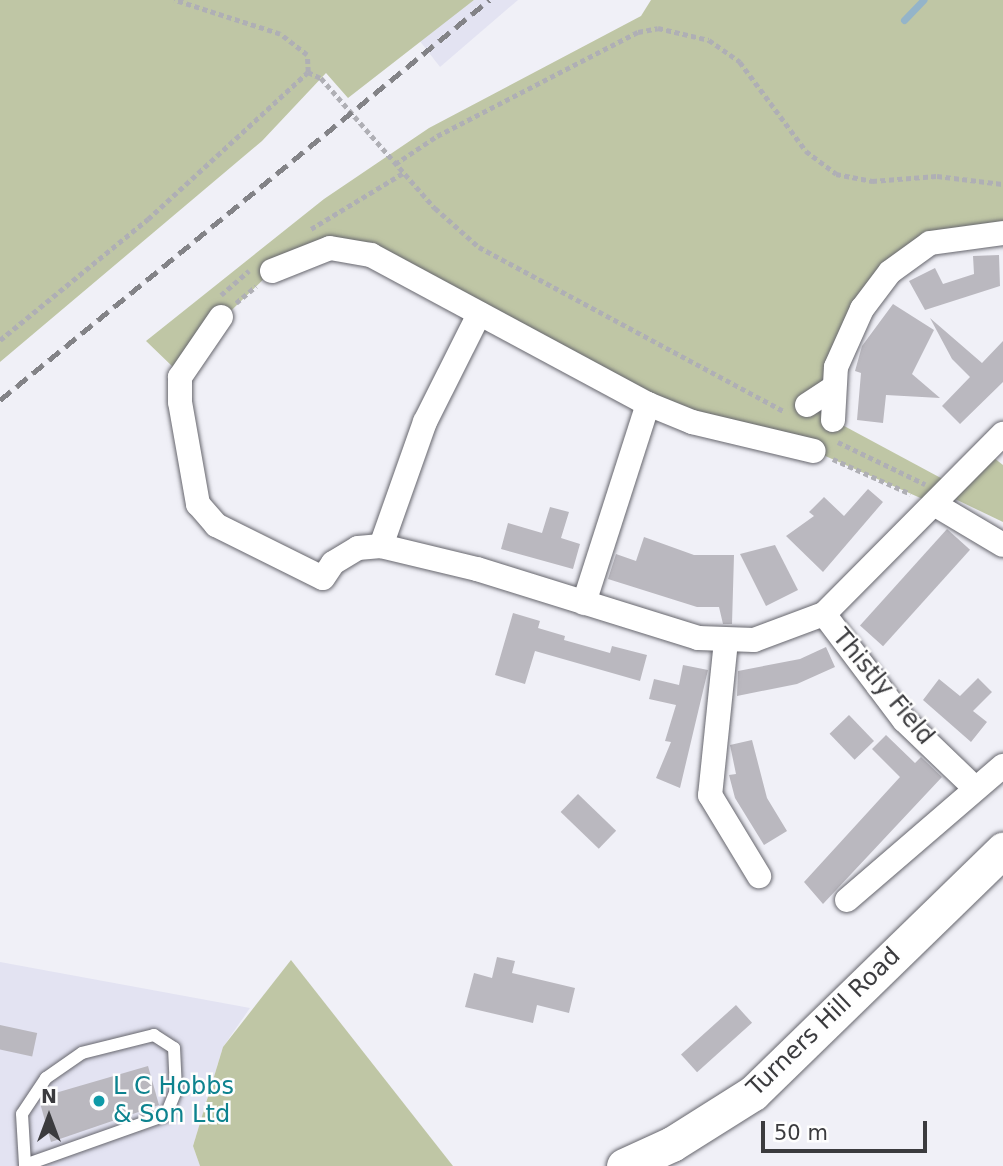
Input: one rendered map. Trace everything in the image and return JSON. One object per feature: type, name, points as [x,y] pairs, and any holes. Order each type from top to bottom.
[{"type":"main road","name":"Turners Hill Road","points":[[624,1166],[672,1144],[752,1093],[1003,850]]},
{"type":"street","points":[[272,271],[330,248],[372,255],[648,404],[692,422],[828,437],[832,389],[862,309],[890,272],[930,243],[1003,233]]},
{"type":"street","points":[[381,546],[425,422],[479,314]]},
{"type":"street","points":[[221,317],[180,377],[184,438],[198,504],[216,526],[323,578],[333,563],[358,548],[381,546],[583,604],[645,625],[726,641],[754,640],[824,614],[1001,439]]},
{"type":"street","points":[[800,411],[832,389]]},
{"type":"street","points":[[583,604],[648,404]]},
{"type":"street","points":[[940,499],[1003,545]]},
{"type":"street","name":"Thistly Field","points":[[824,614],[904,720],[975,789]]},
{"type":"street","points":[[726,641],[710,795],[759,876]]},
{"type":"street","points":[[847,900],[1003,766]]},
{"type":"lane","points":[[154,1035],[174,1048],[177,1090],[166,1115],[25,1165],[22,1114],[46,1078],[82,1053],[154,1035]]},
{"type":"path","points":[[174,0],[280,34],[307,55],[308,72]]},
{"type":"path","points":[[395,164],[437,136],[638,32],[658,28],[709,40],[740,62],[806,151],[836,174],[872,181],[936,176],[1003,184]]},
{"type":"path","points":[[308,72],[321,78],[395,164],[479,247],[800,411]]},
{"type":"path","points":[[0,340],[148,219],[308,72]]},
{"type":"path","points":[[221,317],[272,271]]},
{"type":"path","points":[[828,437],[940,499]]},
{"type":"path","points":[[828,437],[940,499]]},
{"type":"shaded area","points":[[474,0],[518,0],[440,67],[419,40]]},
{"type":"shaded area","points":[[0,962],[250,1008],[223,1047],[193,1146],[200,1166],[0,1166]]},
{"type":"green space","points":[[0,0],[474,0],[348,98],[326,73],[262,141],[0,362]]},
{"type":"green space","points":[[651,0],[1003,0],[1003,233],[930,243],[862,309],[833,420],[952,484],[934,504],[814,451],[692,422],[330,248],[272,271],[173,367],[146,341],[324,199],[429,128],[641,16]]},
{"type":"green space","points":[[994,458],[1003,465],[1003,522],[955,499]]},
{"type":"green space","points":[[291,960],[453,1166],[200,1166],[193,1146],[223,1047]]},
{"type":"building","points":[[999,255],[1000,286],[925,310],[909,281],[935,268],[943,284],[974,274],[973,256]]},
{"type":"building","points":[[893,304],[934,330],[912,374],[940,398],[886,395],[883,423],[857,420],[861,373],[855,371],[862,346]]},
{"type":"building","points":[[930,318],[982,363],[1003,341],[1003,382],[960,424],[942,406],[970,377],[952,359]]},
{"type":"building","points":[[868,489],[883,502],[823,572],[786,536],[814,516],[809,512],[824,497],[844,516]]},
{"type":"building","points":[[550,507],[569,512],[561,538],[580,544],[573,569],[501,549],[508,523],[542,533]]},
{"type":"building","points":[[947,529],[970,550],[883,646],[860,626]]},
{"type":"building","points":[[644,537],[694,555],[734,555],[732,624],[723,624],[719,607],[697,607],[608,579],[616,554],[636,561]]},
{"type":"building","points":[[775,545],[798,590],[766,606],[740,554]]},
{"type":"building","points":[[513,613],[540,621],[538,628],[565,636],[564,640],[610,653],[612,646],[647,655],[640,681],[535,651],[525,684],[495,675]]},
{"type":"building","points":[[826,647],[835,667],[797,684],[737,696],[738,671],[800,659]]},
{"type":"building","points":[[683,665],[708,670],[680,788],[656,778],[671,742],[665,741],[676,705],[649,699],[654,679],[679,685]]},
{"type":"building","points":[[978,678],[992,692],[973,711],[987,722],[971,742],[923,700],[939,679],[960,696]]},
{"type":"building","points":[[849,715],[874,741],[855,760],[830,734]]},
{"type":"building","points":[[886,735],[915,763],[921,757],[942,777],[823,904],[804,882],[900,777],[872,749]]},
{"type":"building","points":[[752,740],[767,798],[787,831],[764,845],[735,798],[729,775],[736,774],[730,745]]},
{"type":"building","points":[[578,794],[616,831],[599,849],[561,812]]},
{"type":"building","points":[[497,957],[515,961],[512,973],[575,988],[569,1013],[537,1005],[533,1023],[465,1007],[474,973],[492,978]]},
{"type":"building","points":[[736,1005],[752,1023],[697,1072],[681,1055]]},
{"type":"building","points":[[0,1025],[37,1033],[32,1056],[0,1050]]},
{"type":"building","name":"L C Hobbs & Son Ltd","points":[[148,1066],[159,1105],[51,1142],[40,1103],[45,1096]]},
{"type":"waterway","points":[[904,20],[923,0]]},
{"type":"railway","points":[[0,400],[489,0]]},
{"type":"place","name":"L C Hobbs & Son Ltd","points":[[99,1101]]}]
